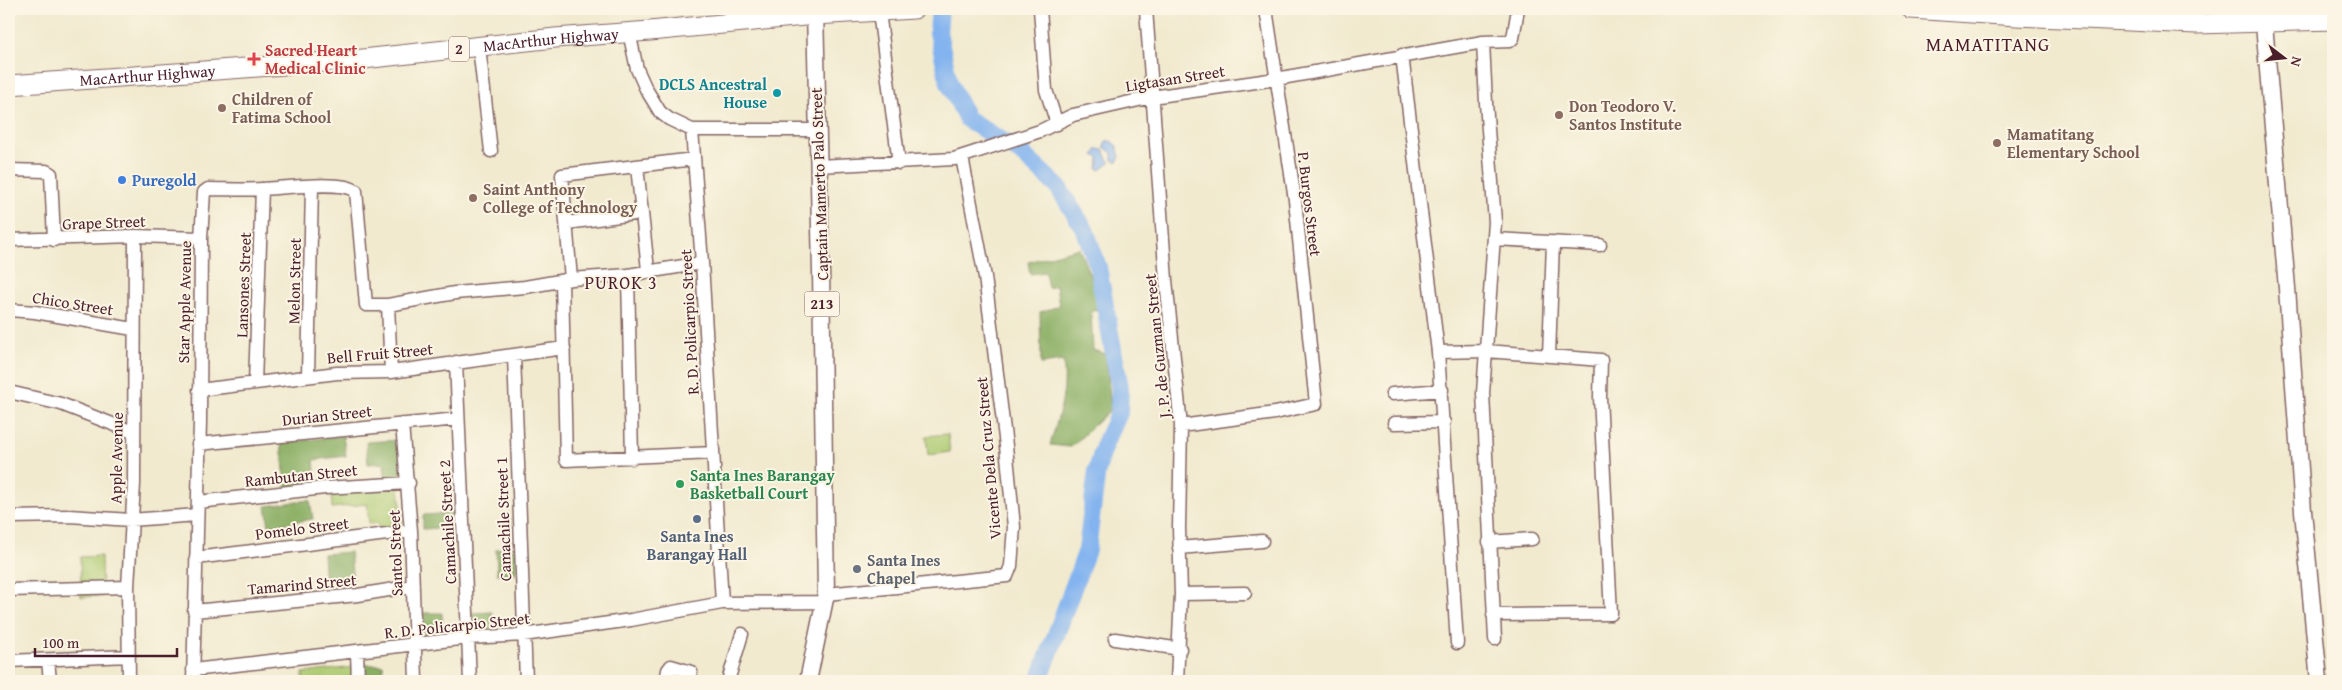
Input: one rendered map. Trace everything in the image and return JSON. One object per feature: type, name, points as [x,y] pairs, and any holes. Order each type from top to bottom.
[{"type":"highway","name":"MacArthur Highway","points":[[9,86],[354,60],[815,12],[879,12],[914,9]]},
{"type":"highway","points":[[1911,9],[2121,15],[2264,24],[2333,20]]},
{"type":"main road","name":"Captain Mamerto Palo Street","points":[[808,681],[825,598],[822,271],[816,130],[815,12]]},
{"type":"main road","points":[[2264,24],[2287,288],[2303,511],[2319,681]]},
{"type":"street","points":[[1040,9],[1046,90],[1057,124]]},
{"type":"street","name":"J. P. de Guzman Street","points":[[1146,9],[1181,426],[1179,548],[1181,594],[1180,649],[1177,681]]},
{"type":"street","name":"P. Burgos Street","points":[[1181,426],[1275,413],[1316,404],[1295,200],[1266,9]]},
{"type":"street","name":"Ligtasan Street","points":[[818,166],[936,162],[962,157],[1040,131],[1073,115],[1152,97],[1276,78],[1484,42],[1510,41],[1513,38],[1518,9]]},
{"type":"street","points":[[879,12],[899,163]]},
{"type":"street","points":[[629,32],[637,69],[646,89],[660,112],[669,120],[692,130],[816,130]]},
{"type":"street","points":[[1484,42],[1495,239],[1483,393],[1495,639]]},
{"type":"street","points":[[479,46],[491,151]]},
{"type":"street","points":[[1402,55],[1442,390],[1445,474],[1457,642]]},
{"type":"street","name":"R. D. Policarpio Street","points":[[692,130],[702,262],[722,603]]},
{"type":"street","name":"Vicente Dela Cruz Street","points":[[825,598],[1007,576],[1011,566],[1014,527],[1006,446],[985,277],[962,157]]},
{"type":"street","points":[[694,159],[562,175],[567,224],[564,348],[566,460],[713,453]]},
{"type":"street","points":[[637,166],[648,270]]},
{"type":"street","points":[[9,170],[46,171],[51,174],[54,240]]},
{"type":"street","name":"Melon Street","points":[[308,376],[312,186]]},
{"type":"street","name":"Star Apple Avenue","points":[[193,676],[198,502],[202,197],[208,189],[346,186],[356,191],[366,305],[388,305]]},
{"type":"street","name":"Lansones Street","points":[[255,383],[262,189]]},
{"type":"street","points":[[567,224],[642,213]]},
{"type":"street","name":"Grape Street","points":[[9,240],[135,236],[201,238]]},
{"type":"street","name":"Apple Avenue","points":[[129,681],[128,587],[133,432],[135,236]]},
{"type":"street","points":[[1495,239],[1600,245]]},
{"type":"street","points":[[1549,356],[1553,242]]},
{"type":"street","points":[[391,372],[388,305],[455,294],[567,280],[628,275],[702,262]]},
{"type":"street","points":[[628,275],[632,458]]},
{"type":"street","name":"Chico Street","points":[[9,310],[34,312],[133,329]]},
{"type":"street","name":"Bell Fruit Street","points":[[199,390],[337,373],[391,372],[564,348]]},
{"type":"street","points":[[1438,352],[1486,351],[1601,360],[1600,397],[1611,614],[1493,615]]},
{"type":"street","name":"Camachile Street 1","points":[[514,355],[526,681]]},
{"type":"street","name":"Camachile Street 2","points":[[456,362],[470,681]]},
{"type":"street","points":[[1392,394],[1442,390]]},
{"type":"street","points":[[9,392],[61,404],[133,432]]},
{"type":"street","name":"Durian Street","points":[[198,444],[458,419]]},
{"type":"street","points":[[1394,423],[1444,422]]},
{"type":"street","name":"Santol Street","points":[[402,424],[411,531],[416,681]]},
{"type":"street","name":"Rambutan Street","points":[[198,502],[325,488],[408,483]]},
{"type":"street","points":[[9,518],[69,516],[131,520],[197,515]]},
{"type":"street","name":"Pomelo Street","points":[[196,558],[411,531]]},
{"type":"street","points":[[1489,542],[1532,539]]},
{"type":"street","points":[[1179,548],[1262,541]]},
{"type":"street","name":"Tamarind Street","points":[[194,610],[358,595],[413,586]]},
{"type":"street","points":[[9,590],[128,587]]},
{"type":"street","points":[[1181,594],[1245,593]]},
{"type":"street","name":"R. D. Policarpio Street","points":[[193,676],[468,638],[524,635],[631,620],[722,603],[825,598]]},
{"type":"street","points":[[728,681],[742,634]]},
{"type":"street","points":[[1115,639],[1180,649]]},
{"type":"street","points":[[357,652],[358,681]]},
{"type":"street","points":[[9,661],[129,656]]},
{"type":"street","points":[[48,660],[50,681]]},
{"type":"street","points":[[666,681],[668,670],[671,666],[691,672]]},
{"type":"green space","points":[[1079,248],[1102,306],[1091,313],[1093,350],[1106,354],[1111,409],[1071,447],[1050,445],[1063,393],[1063,361],[1041,364],[1040,312],[1059,306],[1056,286],[1048,288],[1045,272],[1030,274],[1028,262]]},
{"type":"green space","points":[[948,434],[950,452],[928,455],[926,436]]},
{"type":"green space","points":[[343,436],[346,456],[314,460],[316,484],[286,488],[281,443]]},
{"type":"green space","points":[[400,440],[403,481],[386,483],[384,463],[368,464],[366,442]]},
{"type":"green space","points":[[399,487],[403,528],[379,530],[378,523],[369,524],[367,504],[332,508],[331,494]]},
{"type":"green space","points":[[310,500],[313,519],[269,526],[266,506]]},
{"type":"green space","points":[[457,513],[458,527],[423,529],[423,515]]},
{"type":"green space","points":[[496,549],[516,549],[516,573],[497,574]]},
{"type":"green space","points":[[350,552],[353,582],[325,585],[323,554]]},
{"type":"green space","points":[[101,556],[102,596],[81,597],[80,557]]},
{"type":"green space","points":[[492,612],[492,633],[473,634],[472,613]]},
{"type":"green space","points":[[423,613],[442,613],[443,634],[424,635]]},
{"type":"green space","points":[[364,665],[383,665],[384,681],[365,681]]},
{"type":"green space","points":[[354,667],[354,681],[303,681],[303,673]]},
{"type":"water","points":[[1106,141],[1111,141],[1117,146],[1120,157],[1117,162],[1112,160],[1112,153],[1104,147]]},
{"type":"water","points":[[1098,149],[1104,150],[1110,163],[1101,170],[1098,169],[1099,158],[1094,155]]},
{"type":"waterway","points":[[940,9],[938,32],[949,83],[967,119],[1020,152],[1058,187],[1085,230],[1098,267],[1120,388],[1119,413],[1105,443],[1097,470],[1087,550],[1039,681]]},
{"type":"place","name":"Sacred Heart Medical Clinic","points":[[254,59]]},
{"type":"place","name":"DCLS Ancestral House","points":[[777,93]]},
{"type":"place","name":"Children of Fatima School","points":[[222,108]]},
{"type":"place","name":"Don Teodoro V. Santos Institute","points":[[1559,115]]},
{"type":"place","name":"Mamatitang Elementary School","points":[[1997,143]]},
{"type":"place","name":"Puregold","points":[[122,180]]},
{"type":"place","name":"Saint Anthony College of Technology","points":[[473,198]]},
{"type":"place","name":"Santa Ines Barangay Basketball Court","points":[[680,484]]},
{"type":"place","name":"Santa Ines Barangay Hall","points":[[697,519]]},
{"type":"place","name":"Santa Ines Chapel","points":[[857,569]]},
{"type":"district","name":"MAMATITANG","points":[[1988,44]]},
{"type":"district","name":"PUROK 3","points":[[621,283]]}]
